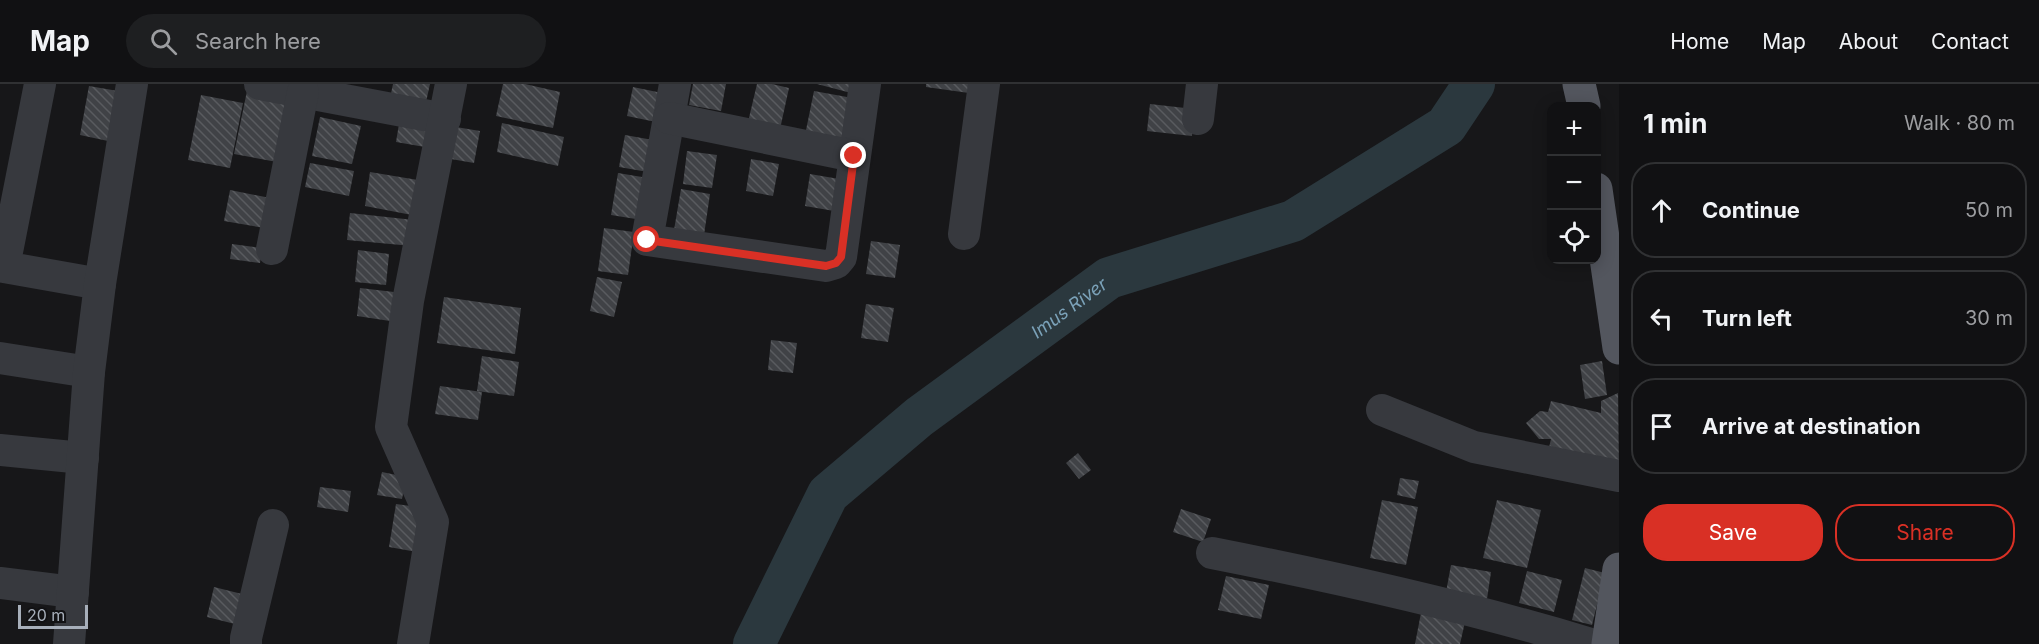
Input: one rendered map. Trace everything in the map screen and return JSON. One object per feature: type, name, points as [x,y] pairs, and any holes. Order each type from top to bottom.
[{"type":"main road","points":[[1579,84],[1583,102]]},
{"type":"main road","points":[[1599,210],[1619,348]]},
{"type":"main road","points":[[1607,643],[1619,568]]},
{"type":"street","points":[[40,84],[4,267],[100,284]]},
{"type":"street","points":[[69,644],[89,372],[100,284],[132,84]]},
{"type":"street","points":[[261,84],[445,119]]},
{"type":"street","points":[[413,644],[433,522],[391,427],[408,301],[451,84]]},
{"type":"street","points":[[675,84],[647,240],[826,266],[836,263],[841,257],[865,84]]},
{"type":"street","points":[[964,234],[984,84]]},
{"type":"street","points":[[1198,119],[1202,84]]},
{"type":"street","points":[[272,249],[303,92]]},
{"type":"street","points":[[669,118],[854,156]]},
{"type":"street","points":[[0,358],[89,372]]},
{"type":"street","points":[[1382,410],[1474,447],[1619,476]]},
{"type":"street","points":[[0,450],[82,458]]},
{"type":"street","points":[[246,644],[273,525]]},
{"type":"street","points":[[1212,554],[1346,580],[1607,643]]},
{"type":"street","points":[[0,583],[73,592]]},
{"type":"building","points":[[393,84],[430,84],[424,111],[389,103]]},
{"type":"building","points":[[503,84],[525,84],[560,92],[553,128],[496,116]]},
{"type":"building","points":[[693,84],[726,84],[721,111],[689,105]]},
{"type":"building","points":[[757,84],[772,84],[789,88],[780,129],[748,122]]},
{"type":"building","points":[[817,84],[857,84],[855,94]]},
{"type":"building","points":[[926,84],[970,84],[969,93],[926,87]]},
{"type":"building","points":[[89,86],[118,91],[108,141],[80,135]]},
{"type":"building","points":[[633,87],[662,93],[656,122],[627,116]]},
{"type":"building","points":[[247,91],[290,100],[277,162],[234,154]]},
{"type":"building","points":[[814,91],[858,99],[851,144],[805,135]]},
{"type":"building","points":[[201,95],[243,103],[230,168],[188,160]]},
{"type":"building","points":[[1150,104],[1194,109],[1192,136],[1147,131]]},
{"type":"building","points":[[320,117],[361,126],[352,164],[312,156]]},
{"type":"building","points":[[502,123],[564,137],[558,166],[497,152]]},
{"type":"building","points":[[399,124],[428,129],[425,147],[396,142]]},
{"type":"building","points":[[456,127],[480,131],[474,163],[451,159]]},
{"type":"building","points":[[625,135],[653,140],[648,172],[619,167]]},
{"type":"building","points":[[687,151],[717,155],[712,188],[683,184]]},
{"type":"building","points":[[751,159],[779,164],[773,196],[746,191]]},
{"type":"building","points":[[310,163],[354,171],[349,196],[305,187]]},
{"type":"building","points":[[370,172],[418,180],[412,215],[365,206]]},
{"type":"building","points":[[618,173],[648,178],[642,220],[611,215]]},
{"type":"building","points":[[810,174],[845,180],[840,212],[805,206]]},
{"type":"building","points":[[681,189],[710,194],[704,235],[674,230]]},
{"type":"building","points":[[230,190],[275,199],[270,229],[224,221]]},
{"type":"building","points":[[350,213],[414,220],[412,246],[347,240]]},
{"type":"building","points":[[604,228],[634,232],[628,275],[598,271]]},
{"type":"building","points":[[871,241],[900,245],[895,278],[866,274]]},
{"type":"building","points":[[232,244],[262,248],[260,263],[230,259]]},
{"type":"building","points":[[358,250],[389,254],[386,285],[355,282]]},
{"type":"building","points":[[597,277],[622,282],[614,317],[590,311]]},
{"type":"building","points":[[360,288],[394,292],[390,321],[357,316]]},
{"type":"building","points":[[444,297],[521,308],[515,354],[437,343]]},
{"type":"building","points":[[866,304],[894,308],[888,342],[861,338]]},
{"type":"building","points":[[771,340],[797,343],[793,373],[768,370]]},
{"type":"building","points":[[482,356],[519,362],[514,396],[477,391]]},
{"type":"building","points":[[1602,361],[1607,395],[1585,399],[1580,365]]},
{"type":"building","points":[[440,386],[482,392],[478,420],[435,414]]},
{"type":"building","points":[[1618,393],[1619,470],[1547,456],[1551,439],[1539,439],[1526,423],[1540,411],[1548,412],[1551,401],[1601,413],[1601,401]]},
{"type":"building","points":[[1078,453],[1091,470],[1079,479],[1066,463]]},
{"type":"building","points":[[382,472],[406,477],[402,499],[377,495]]},
{"type":"building","points":[[1400,478],[1419,481],[1415,499],[1397,495]]},
{"type":"building","points":[[320,487],[351,491],[348,512],[317,507]]},
{"type":"building","points":[[1382,500],[1418,507],[1406,565],[1370,558]]},
{"type":"building","points":[[1497,500],[1541,510],[1527,568],[1483,558]]},
{"type":"building","points":[[396,504],[425,508],[417,552],[389,547]]},
{"type":"building","points":[[1181,509],[1211,519],[1203,542],[1173,532]]},
{"type":"building","points":[[1451,565],[1491,572],[1487,599],[1446,592]]},
{"type":"building","points":[[1585,568],[1605,573],[1592,625],[1572,620]]},
{"type":"building","points":[[1527,571],[1562,580],[1554,612],[1519,603]]},
{"type":"building","points":[[1226,576],[1269,585],[1261,619],[1218,610]]},
{"type":"building","points":[[214,587],[250,596],[243,626],[207,617]]},
{"type":"building","points":[[1421,613],[1465,622],[1460,644],[1415,644]]},
{"type":"waterway","name":"Imus River","points":[[754,644],[828,494],[919,417],[1109,278],[1293,221],[1446,126],[1474,84]]},
{"type":"route","points":[[647,240],[826,266],[836,263],[841,257],[854,156]]}]
